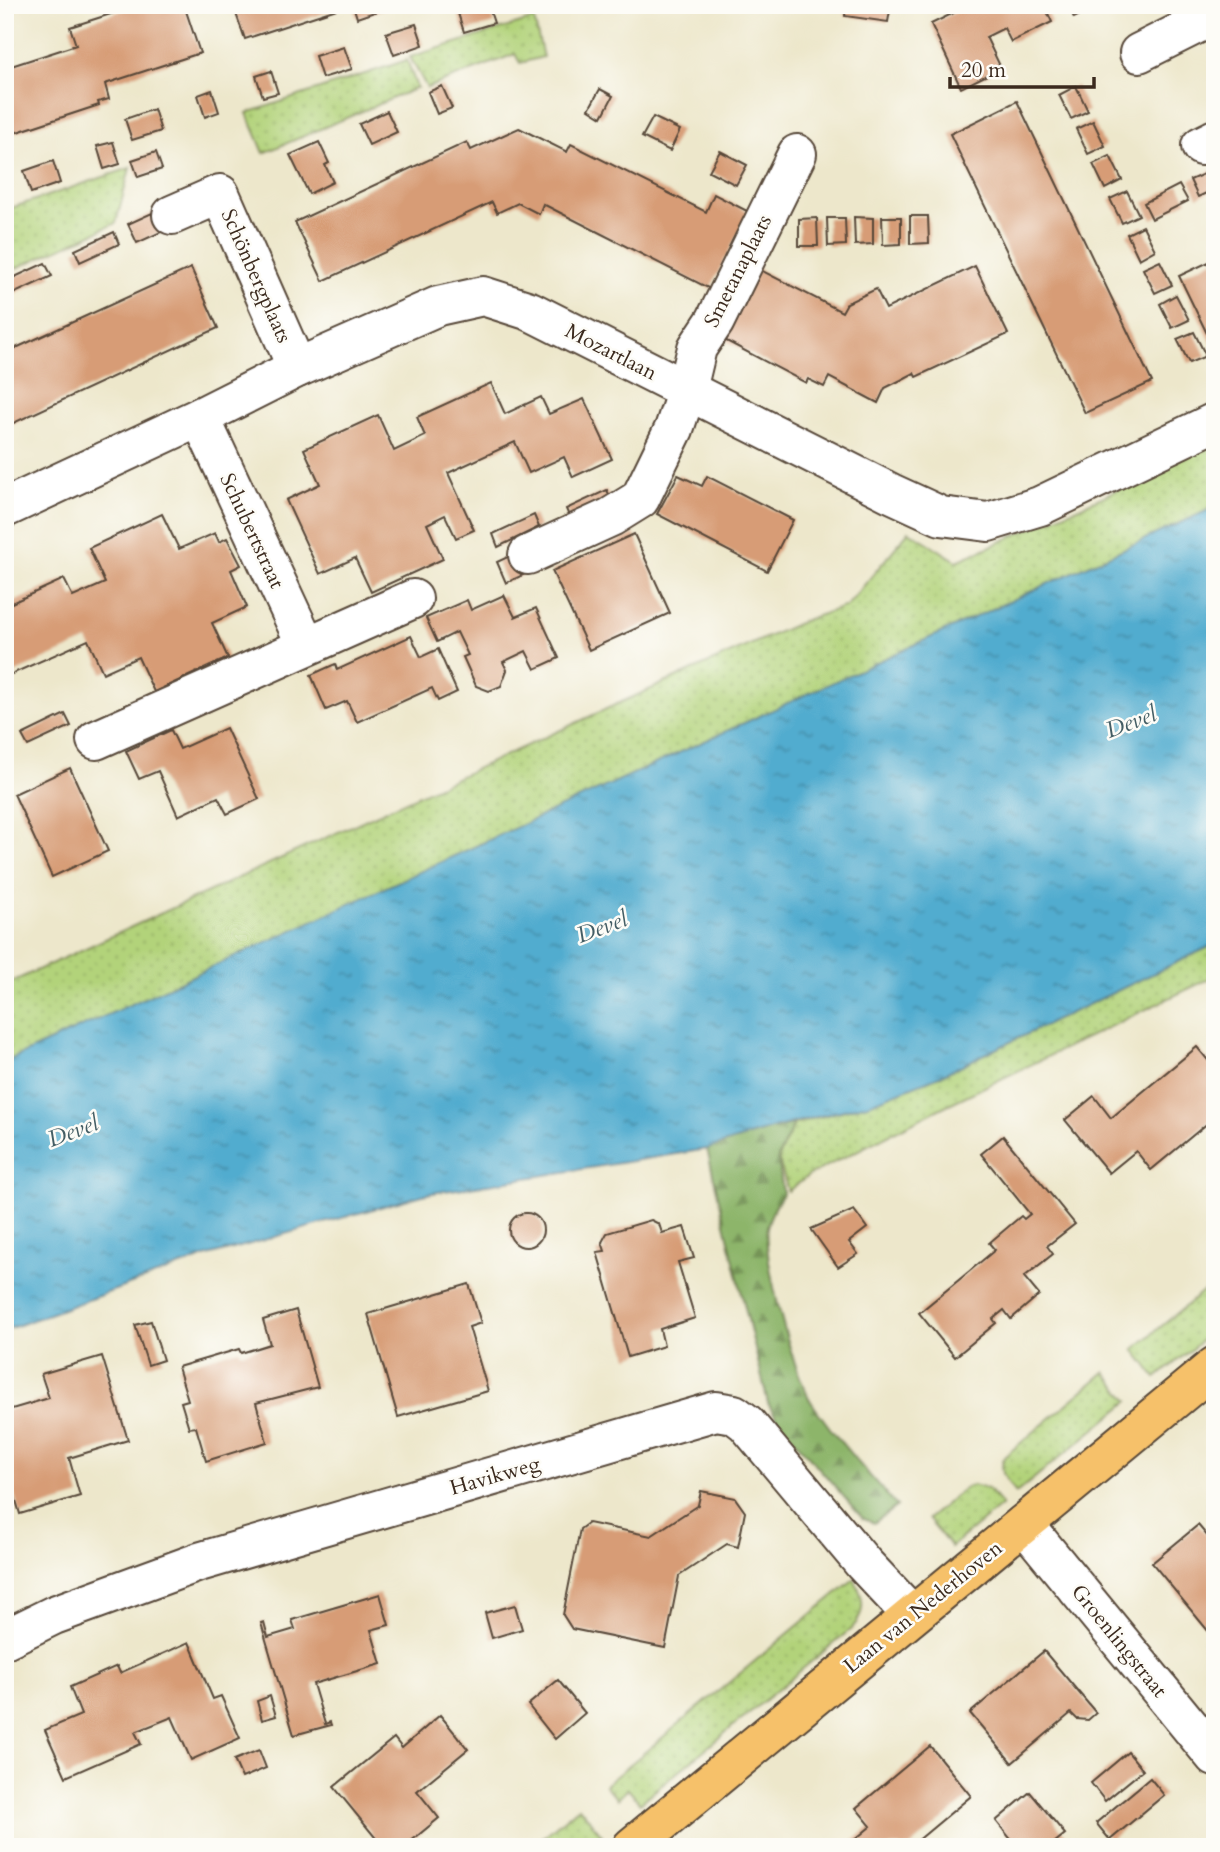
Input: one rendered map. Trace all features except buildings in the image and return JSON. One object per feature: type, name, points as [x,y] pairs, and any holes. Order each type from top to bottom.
[{"type":"main road","name":"Laan van Nederhoven","points":[[632,1847],[1215,1366]]},
{"type":"street","points":[[1139,53],[1215,15]]},
{"type":"street","name":"Smetanaplaats","points":[[527,555],[611,517],[640,499],[674,429],[697,348],[715,321],[797,154]]},
{"type":"street","name":"Schönbergplaats","points":[[172,215],[220,194],[297,368]]},
{"type":"street","name":"Mozartlaan","points":[[5,508],[297,368],[438,306],[482,296],[530,311],[941,516],[988,522],[1040,506],[1215,422]]},
{"type":"street","name":"Schubertstraat","points":[[200,416],[306,645]]},
{"type":"street","points":[[96,740],[413,599]]},
{"type":"street","name":"Havikweg","points":[[5,1639],[54,1615],[199,1562],[716,1412],[734,1414],[746,1423],[864,1564],[912,1615]]},
{"type":"street","name":"Groenlingstraat","points":[[1024,1524],[1215,1758]]},
{"type":"green space","points":[[534,19],[543,57],[520,63],[515,54],[427,88],[410,57]]},
{"type":"green space","points":[[407,60],[417,88],[264,153],[247,113]]},
{"type":"green space","points":[[130,168],[116,223],[10,271],[5,261],[5,210]]},
{"type":"green space","points":[[1215,441],[1215,507],[5,1062],[5,985],[615,705],[808,619],[847,606],[909,531],[957,561],[1104,496]]},
{"type":"green space","points":[[1215,944],[1215,976],[945,1106],[811,1174],[788,1191],[778,1157],[794,1124],[871,1103],[937,1077]]},
{"type":"green space","points":[[794,1124],[778,1157],[783,1194],[767,1227],[774,1289],[797,1368],[812,1403],[842,1443],[897,1506],[874,1523],[863,1519],[779,1422],[768,1403],[707,1149]]},
{"type":"green space","points":[[1215,1282],[1215,1330],[1156,1378],[1134,1349]]},
{"type":"green space","points":[[1105,1372],[1129,1401],[1016,1493],[1003,1472],[1004,1457]]},
{"type":"green space","points":[[973,1485],[988,1489],[1002,1505],[951,1547],[928,1519],[966,1487]]},
{"type":"green space","points":[[854,1579],[860,1592],[862,1611],[851,1629],[640,1803],[628,1789],[617,1799],[605,1785]]},
{"type":"green space","points":[[579,1807],[602,1835],[587,1847],[531,1847]]},
{"type":"water","name":"Devel","points":[[1215,507],[1215,944],[937,1077],[871,1103],[777,1127],[707,1149],[426,1194],[208,1256],[5,1330],[5,1062]]}]
